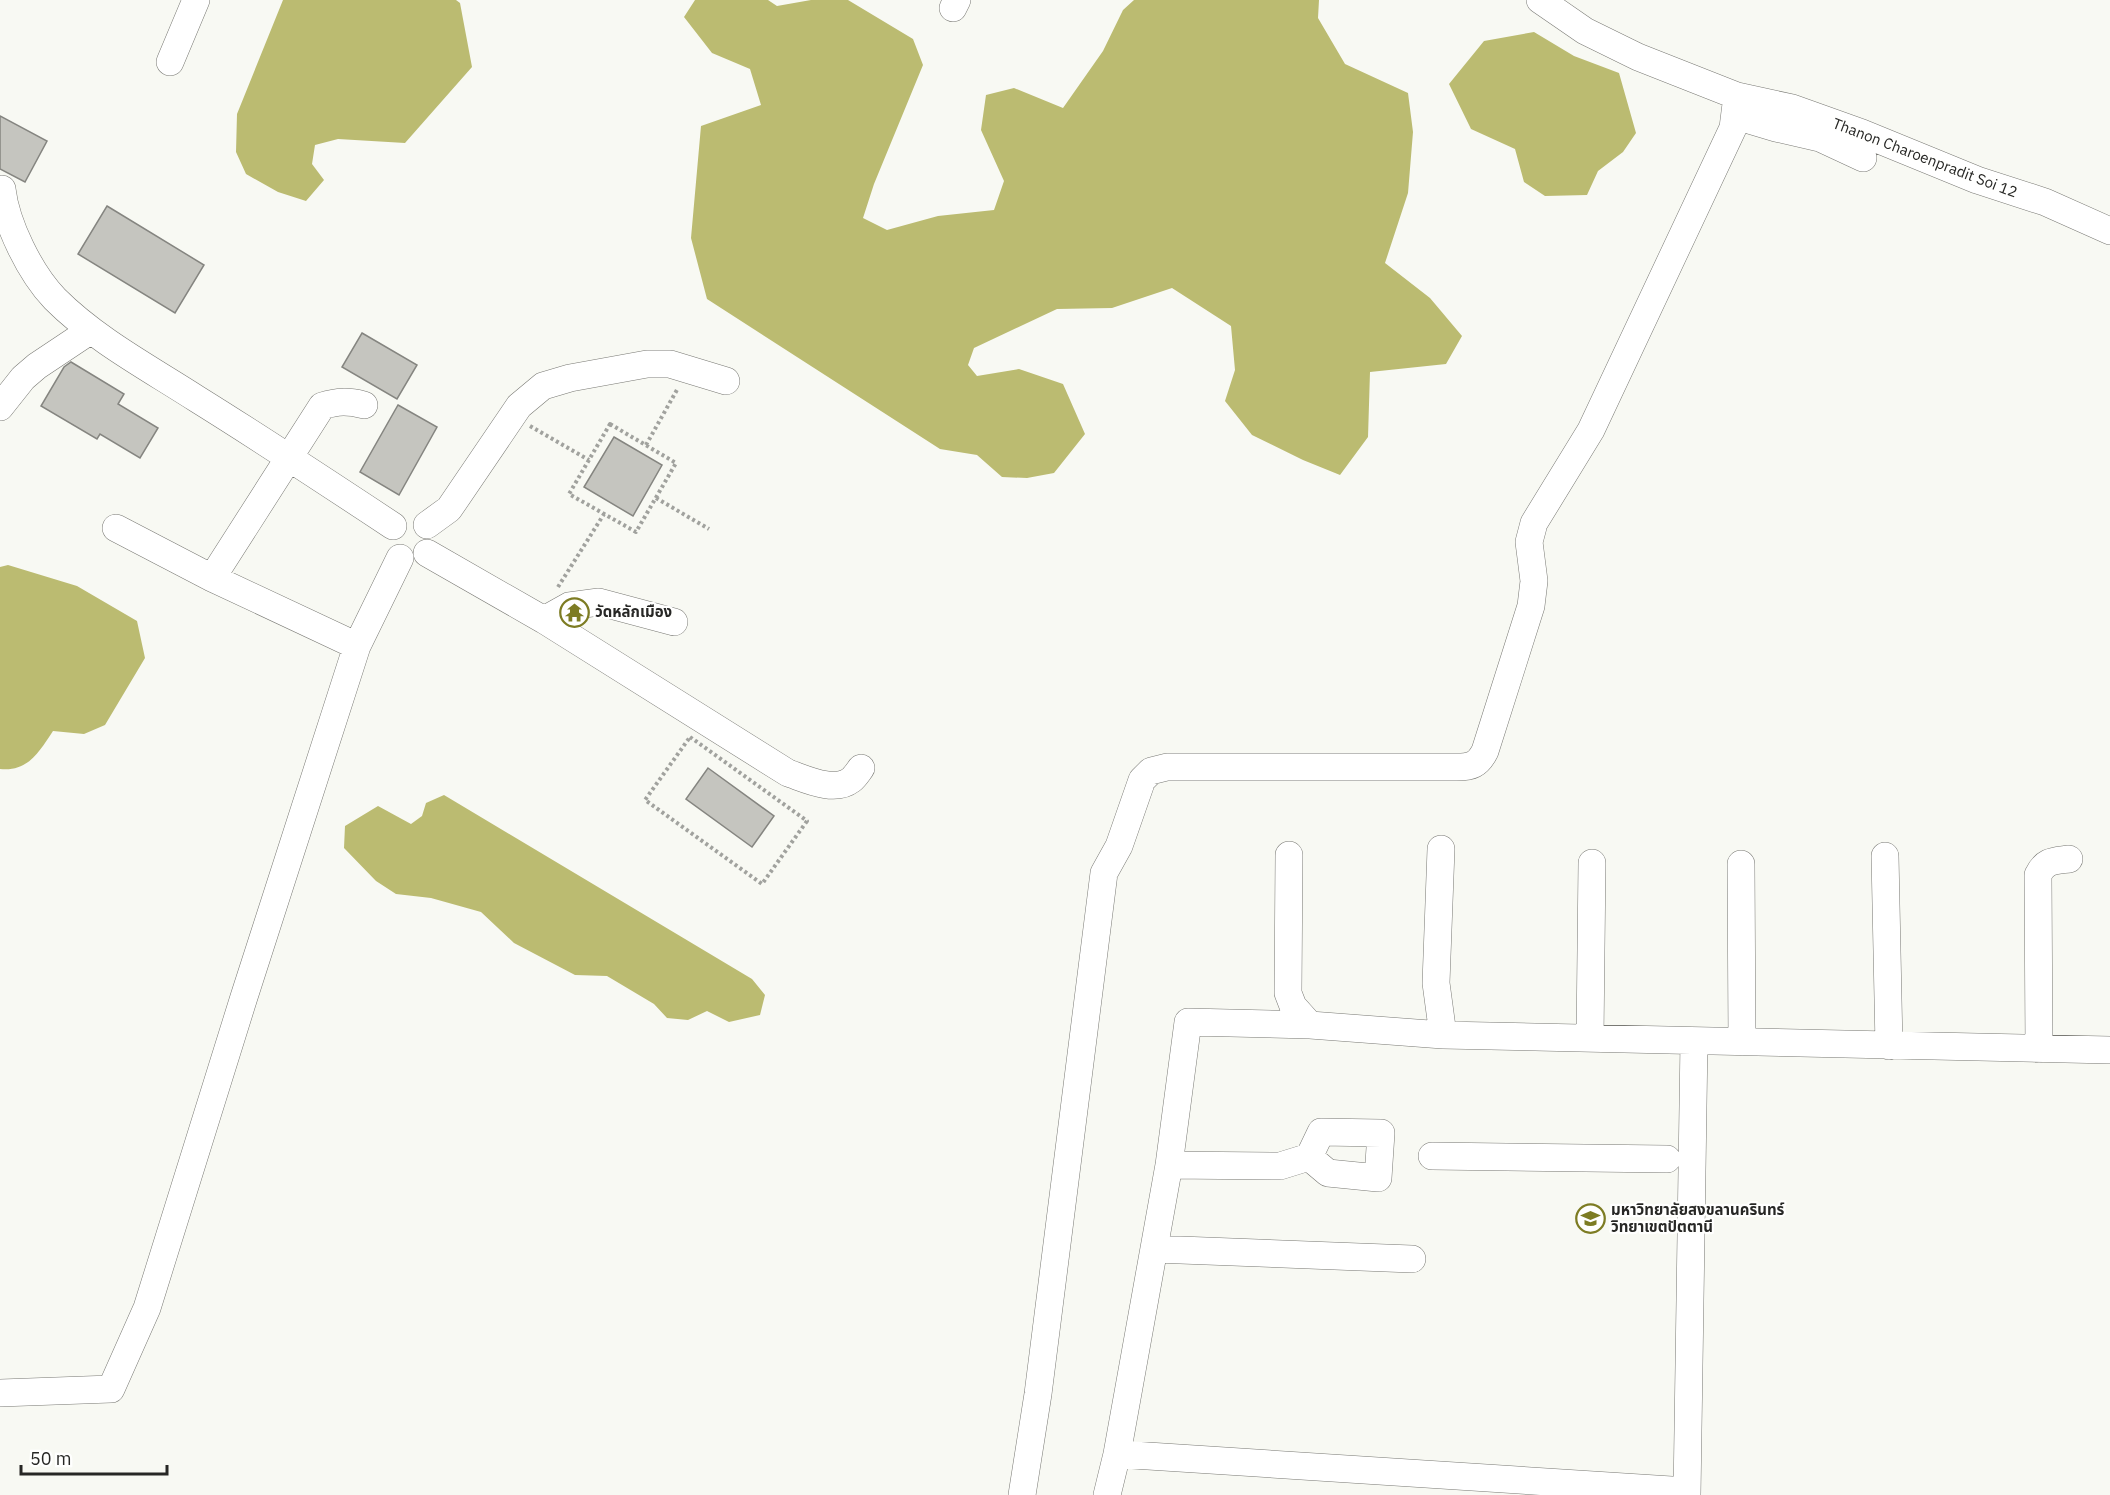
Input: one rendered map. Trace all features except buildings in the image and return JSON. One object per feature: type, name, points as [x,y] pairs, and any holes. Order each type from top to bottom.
[{"type":"street","points":[[170,62],[196,0]]},
{"type":"street","points":[[1540,0],[1585,31],[1737,106],[1776,128],[1820,138],[1863,158]]},
{"type":"street","points":[[1022,1495],[1038,1394],[1104,873],[1119,846],[1142,780],[1150,771],[1167,767],[1471,767],[1480,760],[1485,751],[1531,606],[1534,581],[1529,542],[1534,523],[1591,430],[1733,128],[1737,106]]},
{"type":"street","name":"Thanon Charoenpradit Soi 12","points":[[1737,106],[1792,108],[1862,133],[1986,184],[2045,202],[2110,231]]},
{"type":"street","points":[[2,189],[4,210],[29,263],[54,297],[91,330],[393,526]]},
{"type":"street","points":[[0,407],[23,378],[91,330]]},
{"type":"street","points":[[427,525],[449,509],[519,406],[543,386],[570,378],[647,364],[670,364],[726,381]]},
{"type":"street","points":[[212,578],[322,406],[348,401],[364,405]]},
{"type":"street","points":[[408,517],[421,520],[427,525],[432,539],[427,553],[414,560],[400,558],[390,548],[389,534],[393,526],[401,519],[408,517]]},
{"type":"street","points":[[116,528],[212,578],[357,646]]},
{"type":"street","points":[[427,553],[542,618],[788,773],[818,783],[840,785],[852,780],[861,768]]},
{"type":"street","points":[[0,1393],[111,1389],[147,1308],[357,646],[400,558]]},
{"type":"street","points":[[542,618],[569,606],[599,602],[674,622]]},
{"type":"street","points":[[1441,849],[1436,983],[1443,1035]]},
{"type":"street","points":[[1289,855],[1288,993],[1293,1006],[1310,1025]]},
{"type":"street","points":[[1885,856],[1889,1046]]},
{"type":"street","points":[[2039,1049],[2038,875],[2048,862],[2069,859]]},
{"type":"street","points":[[1590,1038],[1592,863]]},
{"type":"street","points":[[1741,864],[1742,1042]]},
{"type":"street","points":[[1107,1495],[1117,1454],[1169,1165],[1188,1022],[1310,1025],[1443,1035],[2110,1050]]},
{"type":"street","points":[[1117,1454],[1461,1486],[1687,1493],[1678,1159],[1694,1041]]},
{"type":"street","points":[[1432,1156],[1678,1159]]},
{"type":"street","points":[[1169,1165],[1280,1166],[1309,1157]]},
{"type":"street","points":[[1154,1249],[1412,1259]]},
{"type":"path","points":[[646,445],[689,369]]},
{"type":"path","points":[[512,416],[589,460]]},
{"type":"path","points":[[610,424],[646,445],[676,463],[636,532],[569,494],[610,424]]},
{"type":"path","points":[[656,498],[709,529]]},
{"type":"path","points":[[542,618],[604,514]]},
{"type":"path","points":[[690,737],[807,821],[762,884],[645,800],[690,737]]},
{"type":"shaded area","points":[[283,0],[456,0],[460,3],[472,67],[405,143],[338,139],[315,145],[312,164],[324,180],[306,201],[278,192],[246,174],[236,152],[237,114]]},
{"type":"shaded area","points":[[695,0],[768,0],[777,6],[811,0],[848,0],[913,39],[923,65],[874,184],[863,218],[887,230],[938,216],[994,210],[1004,181],[981,130],[986,95],[1014,88],[1063,108],[1103,51],[1123,10],[1134,0],[1319,0],[1318,18],[1345,64],[1408,93],[1413,132],[1408,193],[1385,263],[1430,298],[1462,336],[1446,364],[1370,372],[1368,437],[1340,475],[1252,435],[1225,401],[1235,370],[1231,326],[1172,288],[1112,308],[1057,309],[974,348],[968,365],[977,376],[1019,369],[1063,384],[1085,434],[1054,473],[1027,478],[1002,477],[977,455],[940,449],[707,299],[691,238],[701,126],[761,105],[750,69],[712,53],[684,17]]},
{"type":"shaded area","points":[[1534,32],[1574,56],[1619,73],[1636,133],[1623,152],[1598,171],[1587,195],[1545,196],[1524,182],[1515,149],[1471,129],[1449,84],[1484,41]]},
{"type":"shaded area","points":[[8,565],[77,586],[137,621],[145,658],[105,725],[84,734],[53,731],[32,759],[18,767],[0,769],[0,567]]},
{"type":"shaded area","points":[[444,795],[752,979],[765,995],[760,1015],[729,1022],[707,1011],[688,1020],[667,1018],[654,1004],[607,976],[575,975],[514,943],[481,912],[431,898],[396,894],[376,881],[344,848],[345,826],[378,806],[411,824],[422,816],[426,803]]},
{"type":"place","name":"วัดหลักเมือง","points":[[574,612]]},
{"type":"place","name":"มหาวิทยาลัยสงขลานครินทร์ วิทยาเขตปัตตานี","points":[[1590,1219]]}]
